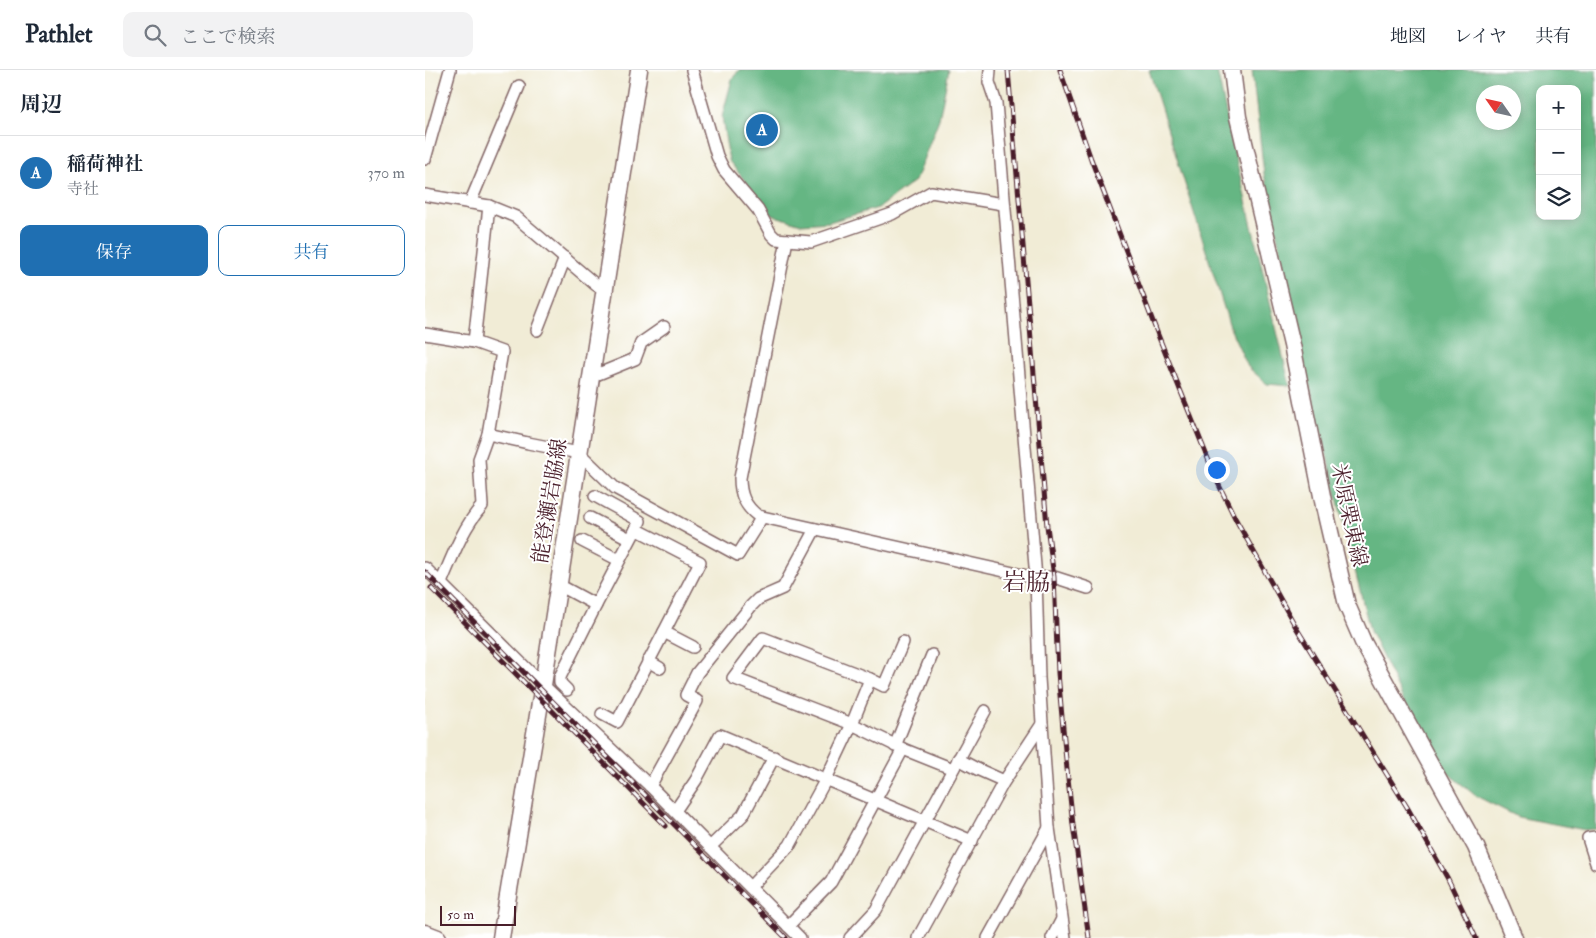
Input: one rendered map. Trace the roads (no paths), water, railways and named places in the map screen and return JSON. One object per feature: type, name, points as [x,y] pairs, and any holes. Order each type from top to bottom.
[{"type":"main road","name":"能登瀬岩脇線","points":[[501,938],[559,585],[639,70]]},
{"type":"main road","name":"米原栗東線","points":[[1232,70],[1238,118],[1292,345],[1324,506],[1347,605],[1363,642],[1476,847],[1514,938]]},
{"type":"main road","points":[[425,933],[438,938]]},
{"type":"street","points":[[425,159],[450,70]]},
{"type":"street","points":[[691,70],[702,101],[711,140],[724,170],[758,210],[771,234],[776,238],[811,242],[892,214],[931,192],[1003,204]]},
{"type":"street","points":[[990,70],[989,82],[996,103],[1003,204],[1037,578],[1039,678],[1049,828],[1061,921],[1065,938]]},
{"type":"street","points":[[470,203],[519,86]]},
{"type":"street","points":[[425,195],[489,206],[517,216],[596,285],[605,289]]},
{"type":"street","points":[[474,342],[489,206]]},
{"type":"street","points":[[787,240],[740,478],[740,489],[748,508],[762,517],[1037,578],[1053,577],[1088,588]]},
{"type":"street","points":[[537,330],[565,258]]},
{"type":"street","points":[[591,378],[635,358],[641,343],[664,327]]},
{"type":"street","points":[[425,334],[474,342],[502,352],[488,434],[479,459],[482,506],[475,514],[460,540],[441,583]]},
{"type":"street","points":[[488,434],[579,452],[615,488],[738,555],[762,517]]},
{"type":"street","points":[[567,690],[560,684],[560,677],[640,521],[595,496]]},
{"type":"street","points":[[590,518],[630,540]]},
{"type":"street","points":[[602,714],[617,722],[700,562],[636,529]]},
{"type":"street","points":[[650,786],[697,701],[686,694],[697,673],[755,601],[783,588],[815,529]]},
{"type":"street","points":[[582,541],[619,560]]},
{"type":"street","points":[[425,568],[543,685],[650,786],[800,938]]},
{"type":"street","points":[[559,585],[596,605]]},
{"type":"street","points":[[664,632],[693,648]]},
{"type":"street","points":[[903,642],[884,686],[763,638],[733,678],[852,724],[899,748],[977,769],[1005,780]]},
{"type":"street","points":[[788,926],[831,882],[875,800],[899,748],[932,655]]},
{"type":"street","points":[[648,661],[660,668]]},
{"type":"street","points":[[750,887],[790,845],[826,779],[852,724],[870,679]]},
{"type":"street","points":[[850,938],[875,910],[985,711]]},
{"type":"street","points":[[919,938],[1005,780],[1042,724]]},
{"type":"street","points":[[675,811],[720,735],[971,840]]},
{"type":"street","points":[[711,847],[743,815],[774,757]]},
{"type":"street","points":[[988,938],[1049,828]]},
{"type":"street","points":[[1596,837],[1588,838],[1596,863]]},
{"type":"street","points":[[1052,938],[1061,921]]},
{"type":"railway","points":[[1008,70],[1047,526],[1054,577],[1058,673],[1065,750],[1073,825],[1089,938]]},
{"type":"railway","points":[[1060,70],[1091,159],[1158,335],[1217,481],[1235,518],[1297,629],[1407,807],[1448,879],[1476,938]]},
{"type":"railway","points":[[425,572],[786,938]]},
{"type":"railway","points":[[431,588],[666,826]]},
{"type":"place","name":"稲荷神社","points":[[762,130]]},
{"type":"district","name":"岩脇","points":[[1026,582]]}]
